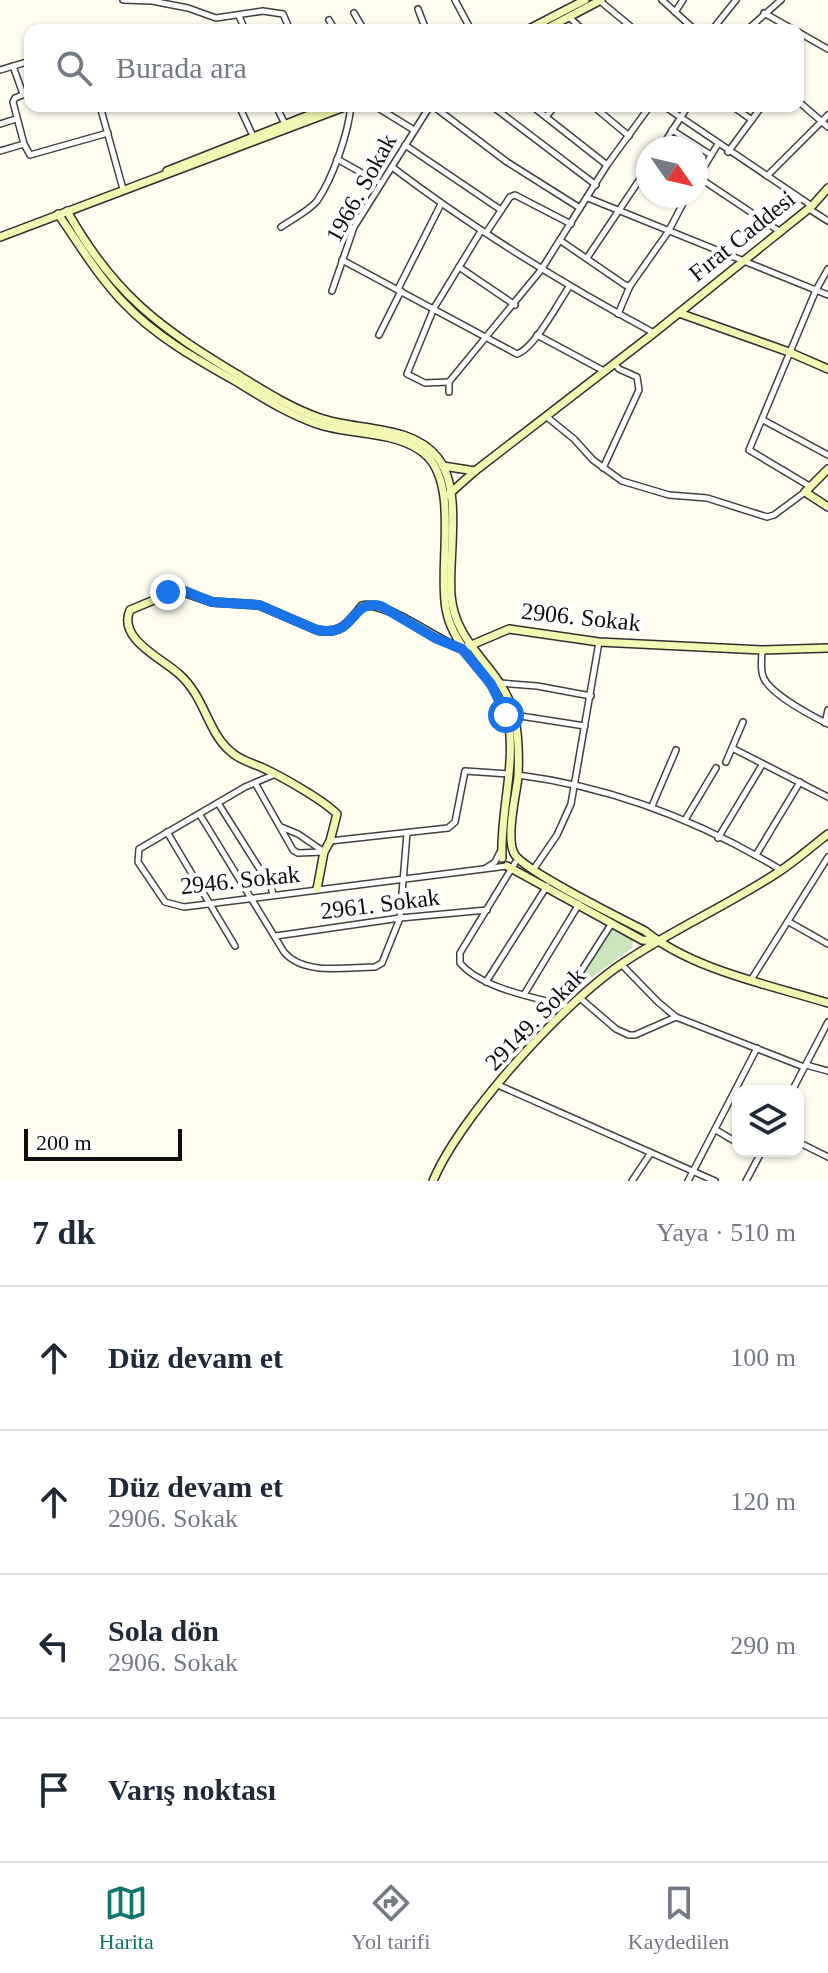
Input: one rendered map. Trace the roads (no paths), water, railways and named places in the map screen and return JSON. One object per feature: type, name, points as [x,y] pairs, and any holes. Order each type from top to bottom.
[{"type":"street","points":[[123,0],[152,1],[188,8],[216,18],[263,11],[283,14],[287,24]]},
{"type":"street","points":[[455,0],[468,24]]},
{"type":"street","points":[[539,24],[585,0]]},
{"type":"street","points":[[557,24],[600,0],[628,24]]},
{"type":"street","points":[[662,0],[688,24]]},
{"type":"street","points":[[675,12],[683,0]]},
{"type":"street","points":[[717,24],[736,0]]},
{"type":"street","points":[[753,24],[781,0]]},
{"type":"street","points":[[418,9],[424,24]]},
{"type":"street","points":[[354,13],[360,24]]},
{"type":"street","points":[[764,13],[784,24]]},
{"type":"street","points":[[239,16],[242,24]]},
{"type":"street","points":[[570,18],[576,24]]},
{"type":"street","points":[[329,20],[331,24]]},
{"type":"street","points":[[804,36],[828,49]]},
{"type":"street","points":[[0,70],[24,63]]},
{"type":"street","points":[[13,66],[24,87]]},
{"type":"street","points":[[24,95],[13,102],[27,153],[33,155],[108,133]]},
{"type":"street","points":[[804,106],[828,127]]},
{"type":"street","points":[[102,112],[123,189]]},
{"type":"street","points":[[242,112],[253,136]]},
{"type":"street","points":[[279,112],[285,124]]},
{"type":"street","points":[[154,178],[180,164],[316,112]]},
{"type":"street","points":[[0,237],[333,112]]},
{"type":"street","points":[[281,227],[316,202],[337,159],[349,112]]},
{"type":"street","points":[[385,112],[414,130]]},
{"type":"street","name":"1966. Sokak","points":[[332,291],[354,227],[427,112]]},
{"type":"street","points":[[439,112],[507,162],[580,208]]},
{"type":"street","points":[[500,112],[596,185]]},
{"type":"street","points":[[540,112],[607,165]]},
{"type":"street","points":[[546,117],[550,112]]},
{"type":"street","points":[[600,112],[629,136]]},
{"type":"street","points":[[449,392],[449,382],[541,270],[607,165],[646,112]]},
{"type":"street","points":[[672,112],[828,221]]},
{"type":"street","points":[[668,136],[684,112]]},
{"type":"street","points":[[741,112],[752,120]]},
{"type":"street","points":[[728,152],[758,112]]},
{"type":"street","points":[[767,176],[828,115]]},
{"type":"street","points":[[0,124],[16,119]]},
{"type":"street","points":[[672,130],[711,155]]},
{"type":"street","points":[[0,151],[24,144]]},
{"type":"street","points":[[708,160],[718,144]]},
{"type":"street","points":[[405,145],[501,210]]},
{"type":"street","points":[[337,159],[380,183]]},
{"type":"street","points":[[392,167],[441,204],[541,270],[654,333]]},
{"type":"street","points":[[587,258],[636,185]]},
{"type":"street","points":[[708,186],[779,231]]},
{"type":"street","name":"Fırat Caddesi","points":[[447,497],[475,471],[605,372],[810,207],[828,188]]},
{"type":"street","points":[[449,382],[425,383],[407,374],[434,308],[459,267],[510,197],[519,196],[571,224]]},
{"type":"street","points":[[588,198],[828,295]]},
{"type":"street","points":[[379,335],[441,204]]},
{"type":"street","points":[[618,314],[630,286],[668,232],[681,208]]},
{"type":"street","points":[[67,211],[119,286],[146,314],[171,333],[292,407],[333,422],[412,438],[432,451],[443,466],[447,497],[448,595],[466,648],[491,684],[504,709],[509,730],[514,774],[502,848],[508,862],[642,940],[658,941]]},
{"type":"street","points":[[58,214],[113,291],[154,330],[289,413],[331,428],[402,442],[415,448],[435,466],[447,497]]},
{"type":"street","points":[[561,241],[630,286]]},
{"type":"street","points":[[342,260],[517,354],[523,352],[537,335],[569,287]]},
{"type":"street","points":[[459,267],[515,305]]},
{"type":"street","points":[[828,269],[816,290],[749,450],[828,507]]},
{"type":"street","points":[[679,313],[828,369]]},
{"type":"street","points":[[537,335],[605,372]]},
{"type":"street","points":[[603,468],[639,390],[637,377],[615,364]]},
{"type":"street","points":[[547,417],[603,468],[631,484],[678,496],[704,497],[765,516],[774,515],[808,490],[828,469]]},
{"type":"street","points":[[763,420],[828,455]]},
{"type":"street","points":[[443,466],[475,471]]},
{"type":"street","points":[[317,889],[324,852],[337,818],[335,811],[237,756],[224,744],[193,688],[138,641],[127,621],[130,610],[178,590],[212,602],[259,605],[327,632],[344,628],[361,608],[371,604],[381,606],[435,638],[466,648],[499,683],[514,715],[514,774],[508,862],[488,910],[459,956],[461,966],[505,991],[525,993],[570,1007]]},
{"type":"street","name":"2906. Sokak","points":[[466,648],[509,629],[599,642],[762,650],[828,648]]},
{"type":"street","points":[[533,870],[561,828],[576,784],[599,642]]},
{"type":"street","points":[[762,650],[762,672],[767,683],[826,723],[828,710]]},
{"type":"street","points":[[499,683],[591,696]]},
{"type":"street","points":[[514,715],[585,726]]},
{"type":"street","points":[[726,762],[743,722]]},
{"type":"street","points":[[734,749],[828,797]]},
{"type":"street","points":[[652,806],[676,750]]},
{"type":"street","points":[[718,838],[762,765]]},
{"type":"street","points":[[685,820],[716,768]]},
{"type":"street","points":[[330,841],[424,832],[454,825],[463,774],[467,770],[576,784],[652,806],[782,870]]},
{"type":"street","name":"2946. Sokak","points":[[273,775],[143,846],[138,853],[138,862],[165,902],[177,906],[403,879],[508,862]]},
{"type":"street","points":[[756,855],[800,782]]},
{"type":"street","points":[[255,783],[296,852],[324,852]]},
{"type":"street","points":[[218,803],[273,894]]},
{"type":"street","points":[[200,815],[284,952],[300,965],[375,967],[385,960],[400,918],[407,833]]},
{"type":"street","points":[[281,827],[298,834],[324,852]]},
{"type":"street","points":[[167,832],[235,946]]},
{"type":"street","name":"29149. Sokak","points":[[433,1181],[452,1145],[498,1085],[579,997],[621,964],[782,870],[828,834]]},
{"type":"street","points":[[751,980],[828,857]]},
{"type":"street","points":[[485,868],[508,862],[533,870],[702,963],[828,1003]]},
{"type":"street","points":[[486,982],[547,886]]},
{"type":"street","points":[[525,993],[579,903]]},
{"type":"street","name":"2961. Sokak","points":[[276,936],[400,918],[488,910]]},
{"type":"street","points":[[560,1004],[612,922]]},
{"type":"street","points":[[789,922],[828,944]]},
{"type":"street","points":[[621,964],[676,1017],[805,1066],[828,1071]]},
{"type":"street","points":[[579,997],[616,1029],[629,1035],[676,1017]]},
{"type":"street","points":[[795,1085],[828,1022]]},
{"type":"street","points":[[688,1181],[757,1048]]},
{"type":"street","points":[[498,1085],[715,1181]]},
{"type":"street","points":[[716,1130],[732,1139]]},
{"type":"street","points":[[804,1145],[828,1157]]},
{"type":"street","points":[[632,1181],[650,1154]]},
{"type":"street","points":[[746,1181],[758,1157]]}]
